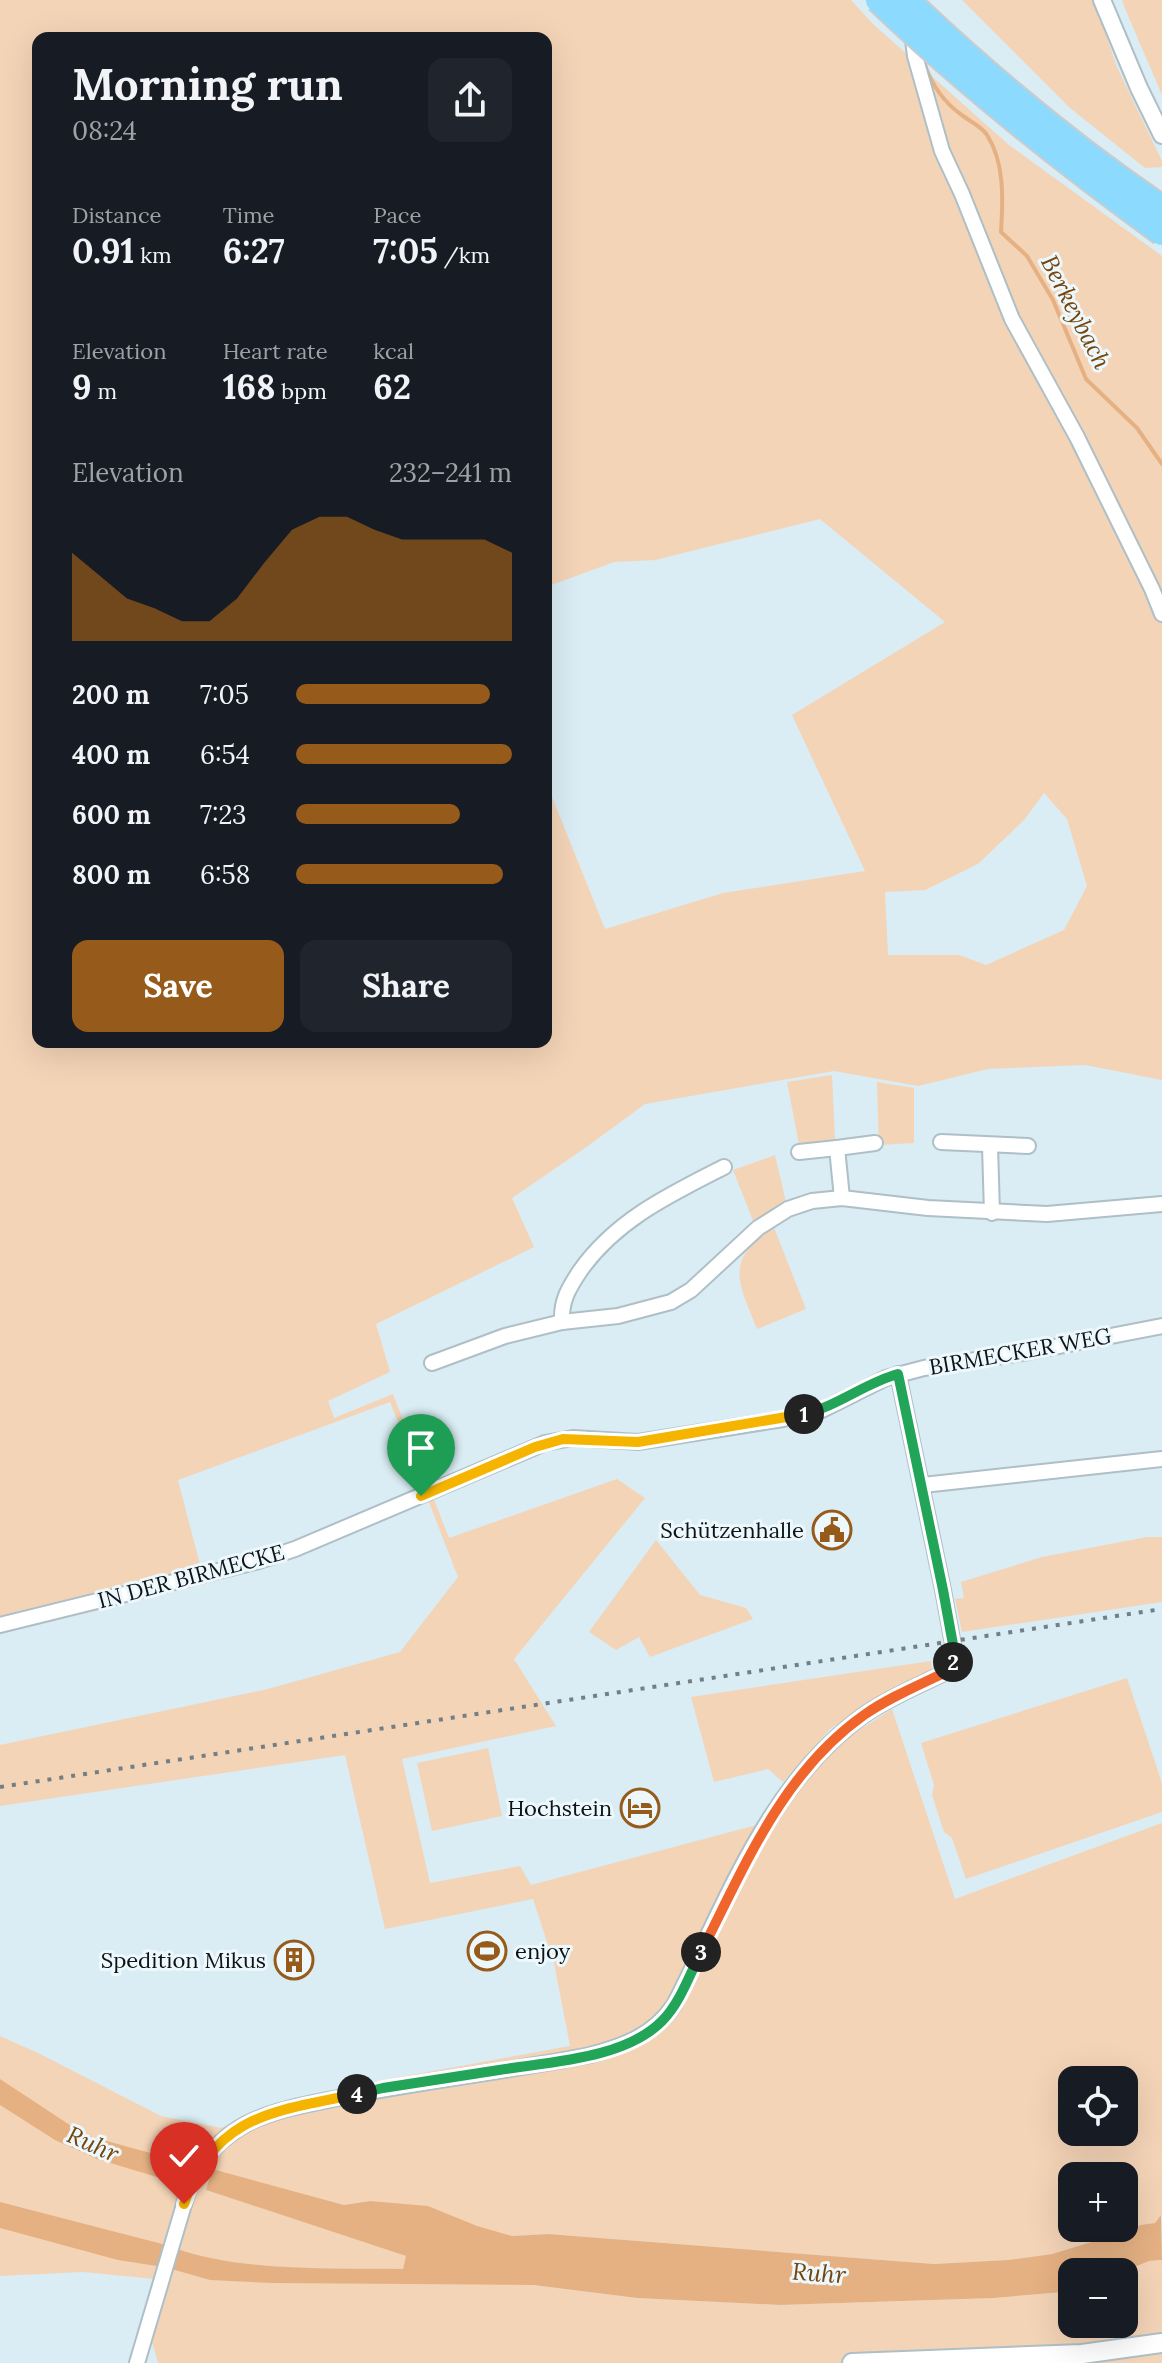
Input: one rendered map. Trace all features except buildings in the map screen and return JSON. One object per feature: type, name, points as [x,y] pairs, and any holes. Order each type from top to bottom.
[{"type":"highway","points":[[878,0],[998,108],[1162,233]]},
{"type":"highway","points":[[908,0],[990,74],[1162,208]]},
{"type":"main road","points":[[852,2363],[1069,2355],[1162,2343]]},
{"type":"street","points":[[908,0],[915,56],[942,151],[1012,319],[1077,437],[1162,614]]},
{"type":"street","points":[[1102,0],[1162,135]]},
{"type":"street","points":[[941,1142],[1028,1146]]},
{"type":"street","points":[[799,1152],[875,1143]]},
{"type":"street","points":[[990,1146],[992,1213]]},
{"type":"street","points":[[837,1148],[842,1198]]},
{"type":"street","points":[[562,1322],[563,1299],[568,1289],[608,1238],[663,1197],[724,1167]]},
{"type":"street","points":[[432,1363],[505,1336],[562,1322],[618,1316],[671,1302],[691,1290],[758,1228],[801,1204],[824,1198],[992,1213],[1047,1214],[1162,1204]]},
{"type":"street","name":"BIRMECKER WEG","points":[[421,1496],[545,1443],[573,1438],[638,1442],[783,1419],[822,1410],[873,1383],[898,1374],[1162,1326]]},
{"type":"street","points":[[137,2363],[188,2191],[201,2164],[218,2144],[235,2131],[278,2111],[383,2088],[590,2055],[619,2047],[652,2030],[674,2005],[748,1857],[794,1784],[828,1747],[863,1716],[952,1669],[954,1650],[923,1485],[898,1374]]},
{"type":"street","points":[[923,1485],[1162,1459]]},
{"type":"street","name":"IN DER BIRMECKE","points":[[0,1625],[259,1561],[421,1496]]},
{"type":"shaded area","points":[[0,0],[851,0],[873,24],[1009,145],[1162,256],[1162,1080],[1085,1065],[988,1069],[918,1086],[834,1071],[645,1104],[512,1198],[534,1247],[376,1324],[390,1372],[328,1401],[334,1418],[393,1394],[449,1538],[617,1479],[645,1498],[514,1659],[556,1726],[402,1759],[430,1883],[520,1866],[531,1885],[779,1819],[811,1773],[853,1734],[892,1709],[955,1899],[1162,1823],[1162,2215],[1155,2223],[1138,2226],[1138,2162],[1058,2162],[1058,2242],[1091,2242],[1052,2254],[934,2264],[548,2234],[512,2236],[370,2201],[344,2205],[212,2170],[206,2190],[406,2256],[403,2270],[258,2265],[201,2256],[175,2248],[168,2268],[533,2285],[637,2298],[780,2305],[994,2298],[1058,2292],[1058,2338],[1138,2338],[1138,2266],[1162,2260],[1162,2363],[158,2363],[152,2342],[173,2239],[155,2279],[83,2272],[0,2276],[0,2036],[161,2116],[221,2128],[265,2106],[367,2083],[570,2046],[554,1963],[533,1899],[385,1929],[345,1755],[0,1806],[0,1745],[268,1689],[400,1652],[458,1577],[390,1402],[178,1480],[205,1584],[0,1634]],"holes":[[[1044,793],[1067,819],[1087,886],[1064,930],[986,965],[959,955],[888,955],[885,892],[925,890],[978,864],[1024,820]]]},
{"type":"shaded area","points":[[962,0],[1094,0],[1117,67],[1162,161],[1162,167],[1145,168],[1070,108]]},
{"type":"shaded area","points":[[1122,0],[1162,0],[1162,95],[1126,11]]},
{"type":"shaded area","points":[[832,1075],[835,1141],[799,1144],[787,1082]]},
{"type":"shaded area","points":[[877,1082],[914,1088],[914,1143],[879,1145]]},
{"type":"shaded area","points":[[775,1155],[786,1202],[754,1223],[733,1170]]},
{"type":"shaded area","points":[[773,1225],[806,1309],[757,1329],[744,1297],[740,1272],[747,1250]]},
{"type":"shaded area","points":[[1147,1537],[1162,1537],[1162,1602],[962,1632],[955,1599],[964,1598],[961,1582],[1042,1557]]},
{"type":"shaded area","points":[[656,1540],[700,1595],[746,1608],[753,1619],[650,1657],[639,1637],[616,1650],[589,1632]]},
{"type":"shaded area","points":[[931,1661],[932,1670],[887,1692],[830,1729],[783,1782],[768,1769],[714,1782],[691,1697]]},
{"type":"shaded area","points":[[1127,1678],[1162,1783],[1162,1812],[966,1879],[952,1838],[944,1832],[921,1743]]},
{"type":"shaded area","points":[[488,1748],[502,1816],[432,1831],[417,1763]]},
{"type":"water","name":"Ruhr","points":[[0,2079],[85,2135],[194,2165],[187,2186],[97,2159],[55,2140],[0,2105]]},
{"type":"water","name":"Ruhr","points":[[212,2169],[344,2205],[370,2201],[428,2206],[512,2236],[548,2234],[934,2264],[1052,2254],[1091,2242],[1138,2242],[1138,2226],[1155,2223],[1161,2215],[1162,2260],[1138,2266],[1138,2258],[1058,2258],[1058,2292],[994,2298],[780,2305],[637,2298],[533,2285],[210,2280],[168,2268],[175,2248],[229,2261],[318,2268],[403,2269],[406,2256],[206,2190]]},
{"type":"water","points":[[0,2202],[170,2246],[163,2267],[118,2260],[0,2228]]},
{"type":"waterway","name":"Berkeybach","points":[[924,62],[944,99],[982,129],[993,146],[1002,182],[1001,232],[1027,256],[1053,300],[1086,379],[1137,428],[1162,464]]},
{"type":"railway","points":[[0,1787],[1162,1609]]},
{"type":"place","name":"Schützenhalle","points":[[832,1530]]},
{"type":"place","name":"Hochstein","points":[[640,1808]]},
{"type":"place","name":"enjoy","points":[[487,1951]]},
{"type":"place","name":"Spedition Mikus","points":[[294,1960]]},
{"type":"route","points":[[184,2204],[201,2164],[218,2144],[246,2124],[278,2111],[383,2088],[590,2055],[619,2047],[652,2030],[674,2005],[771,1816],[806,1769],[863,1716],[952,1669],[954,1650],[923,1485],[898,1374],[873,1383],[822,1410],[783,1419],[638,1442],[573,1438],[545,1443],[421,1496]]}]
